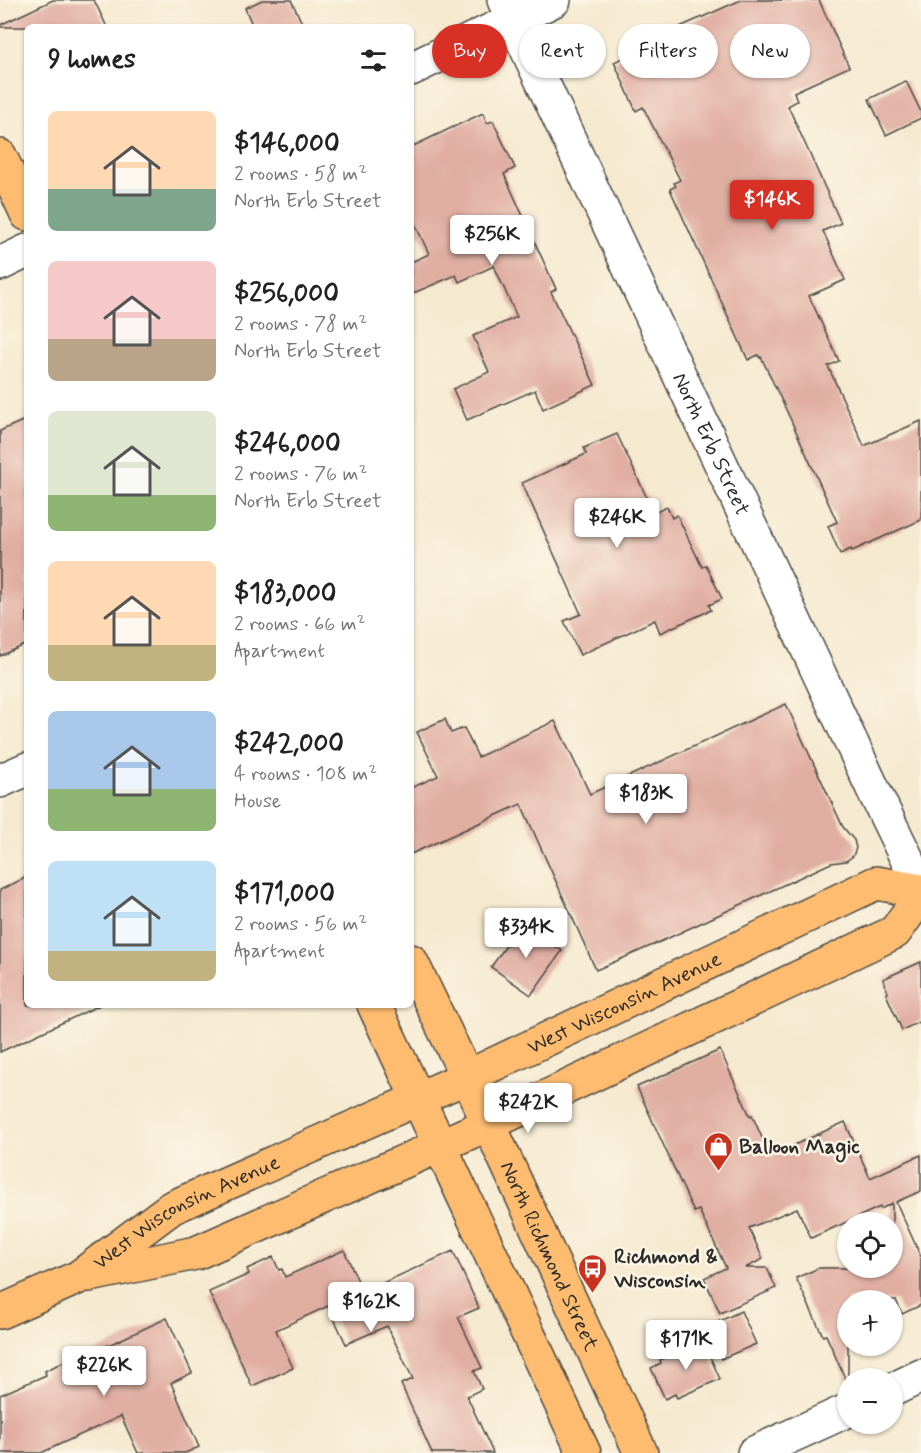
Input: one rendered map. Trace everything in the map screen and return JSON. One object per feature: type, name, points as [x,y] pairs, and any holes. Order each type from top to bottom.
[{"type":"main road","points":[[0,156],[24,208]]},
{"type":"main road","name":"West Wisconsin Avenue","points":[[0,1312],[79,1277],[196,1253],[489,1124],[895,932],[921,891],[876,883],[467,1077],[171,1208],[79,1277]]},
{"type":"main road","name":"North Richmond Street","points":[[414,967],[641,1453]]},
{"type":"main road","points":[[375,1008],[584,1453]]},
{"type":"street","points":[[414,67],[508,10],[554,0]]},
{"type":"street","name":"North Erb Street","points":[[508,10],[921,891]]},
{"type":"street","points":[[0,264],[24,252]]},
{"type":"street","points":[[0,781],[24,770]]},
{"type":"street","points":[[903,1385],[921,1376]]},
{"type":"street","points":[[754,1453],[837,1415]]},
{"type":"building","points":[[53,0],[94,0],[106,24],[24,24],[24,27],[0,27]]},
{"type":"building","points":[[262,0],[291,0],[303,24],[252,24],[245,8]]},
{"type":"building","points":[[741,0],[819,0],[849,67],[794,92],[797,101],[788,106],[841,223],[823,231],[845,280],[809,296],[839,361],[828,366],[864,446],[921,421],[921,520],[852,551],[851,549],[840,554],[828,526],[837,522],[790,418],[761,357],[758,355],[748,360],[670,189],[680,180],[643,107],[636,111],[621,78],[718,78],[718,24],[687,24]]},
{"type":"building","points":[[906,81],[921,112],[921,118],[886,135],[869,99]]},
{"type":"building","points":[[483,113],[487,123],[493,121],[515,168],[504,174],[556,289],[551,292],[595,385],[543,409],[535,390],[467,420],[453,389],[489,372],[473,336],[517,317],[494,266],[459,282],[456,275],[414,293],[414,261],[429,254],[414,222],[414,146]]},
{"type":"building","points":[[24,420],[24,645],[0,656],[0,431]]},
{"type":"building","points":[[617,434],[654,513],[667,507],[672,518],[677,515],[702,567],[706,565],[722,599],[709,605],[711,610],[660,633],[655,620],[580,655],[564,621],[581,614],[522,483],[586,454],[584,448]]},
{"type":"building","points":[[786,704],[843,827],[854,840],[856,848],[853,856],[846,861],[831,863],[596,970],[521,804],[414,853],[414,787],[438,776],[417,732],[445,719],[451,733],[464,728],[478,757],[555,721],[590,794]]},
{"type":"building","points":[[24,878],[24,1008],[94,1008],[0,1052],[0,890]]},
{"type":"building","points":[[522,923],[562,951],[531,995],[491,967]]},
{"type":"building","points":[[921,962],[921,1021],[902,1030],[886,994],[888,993],[883,979]]},
{"type":"building","points":[[720,1050],[770,1156],[845,1122],[870,1178],[921,1155],[921,1191],[896,1202],[901,1212],[892,1212],[892,1203],[869,1212],[837,1212],[837,1226],[811,1238],[797,1208],[749,1228],[763,1259],[745,1268],[767,1268],[776,1288],[720,1313],[704,1278],[726,1268],[699,1210],[694,1212],[637,1087]]},
{"type":"building","points":[[903,1217],[921,1257],[921,1305],[903,1314],[903,1290],[837,1290],[837,1356],[848,1356],[848,1368],[841,1368],[796,1278],[819,1268],[837,1268],[837,1278],[903,1278]]},
{"type":"building","points":[[344,1250],[363,1292],[453,1251],[479,1308],[458,1317],[482,1368],[474,1371],[482,1389],[467,1396],[493,1453],[432,1453],[401,1384],[413,1379],[387,1326],[346,1344],[328,1306],[276,1330],[293,1368],[252,1386],[209,1292],[249,1274],[247,1269],[273,1257],[285,1277]]},
{"type":"building","points":[[741,1311],[756,1344],[721,1359],[707,1327]]},
{"type":"building","points":[[167,1318],[192,1373],[171,1383],[199,1447],[185,1453],[138,1453],[121,1416],[41,1453],[0,1453],[0,1395],[46,1375],[45,1371],[81,1353],[83,1357]]},
{"type":"building","points":[[703,1341],[720,1379],[677,1398],[675,1394],[665,1399],[651,1368],[661,1363],[660,1360]]},
{"type":"place","name":"Balloon Magic","points":[[718,1172]]},
{"type":"place","name":"Richmond & Wisconsin","points":[[593,1294]]}]
